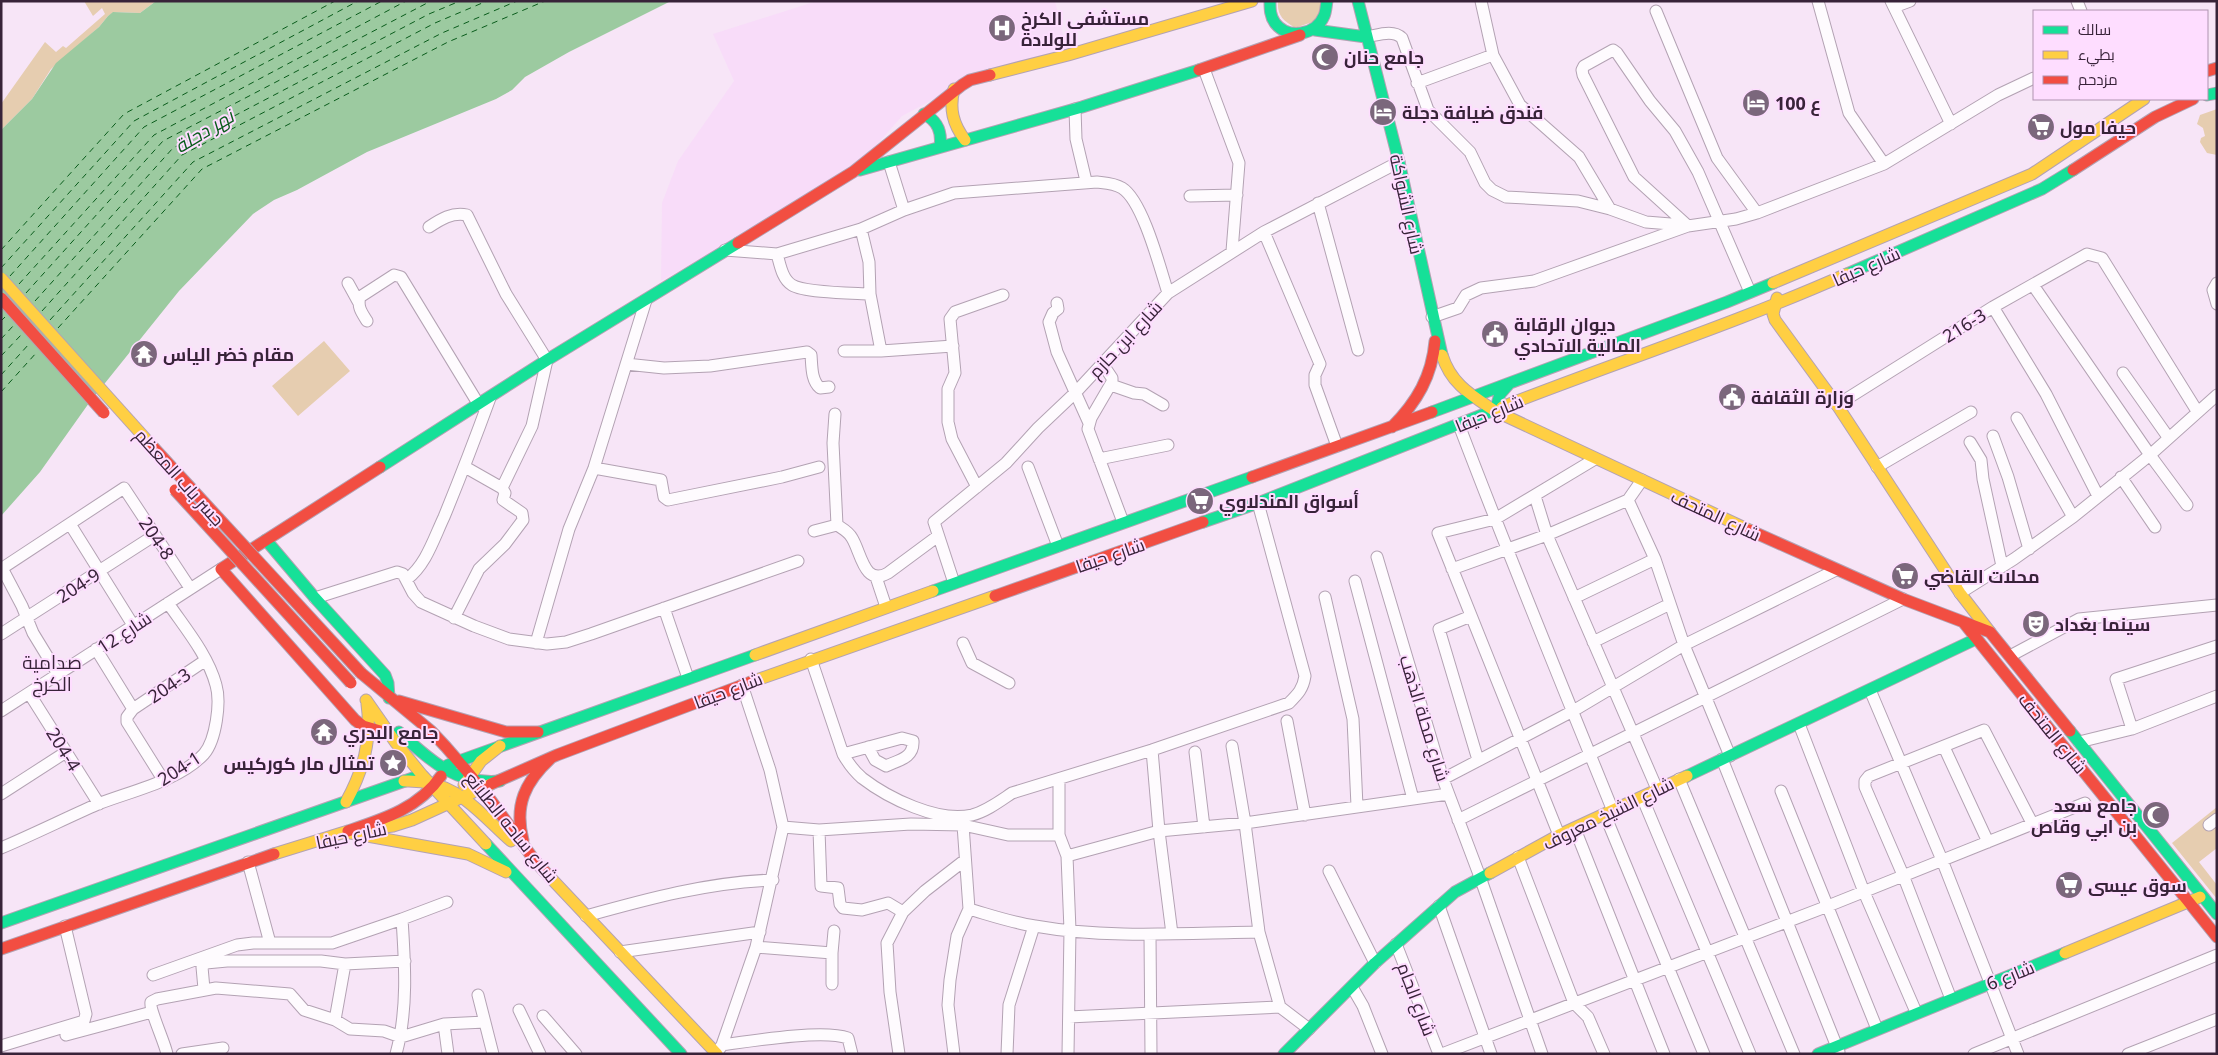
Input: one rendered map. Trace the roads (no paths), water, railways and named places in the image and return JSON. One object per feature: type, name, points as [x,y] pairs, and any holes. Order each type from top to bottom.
[{"type":"main road","points":[[474,781],[444,768],[393,732],[369,728],[354,720],[221,569],[547,360],[853,172],[954,90],[970,80],[1068,55],[1252,1]]},
{"type":"main road","points":[[1270,1],[1271,15],[1275,23],[1282,30],[1300,35]]},
{"type":"main road","points":[[1315,30],[1322,22],[1327,11],[1327,1]]},
{"type":"main road","name":"شارع الشواكة","points":[[1358,1],[1398,162],[1435,330],[1447,370],[1468,399]]},
{"type":"main road","points":[[853,172],[1075,109],[1204,69],[1315,30],[1366,37]]},
{"type":"main road","points":[[954,90],[951,113],[956,128],[965,140]]},
{"type":"main road","name":"شارع حيفا","points":[[1,924],[404,781],[430,781],[444,768],[459,761],[954,582],[1508,386],[1727,302],[2032,174],[2143,100]]},
{"type":"main road","name":"شارع حيفا","points":[[1,949],[248,862],[345,832],[393,826],[458,799],[474,781],[500,781],[551,758],[811,659],[1258,503],[1600,369],[1751,315],[2042,189],[2155,117],[2191,100]]},
{"type":"main road","points":[[924,114],[938,125],[941,136],[940,147]]},
{"type":"main road","points":[[1774,306],[1780,292],[1799,272]]},
{"type":"main road","name":"جسر باب المعظم","points":[[1,278],[176,473],[361,673]]},
{"type":"main road","points":[[1,298],[110,419]]},
{"type":"main road","points":[[1727,302],[1772,326],[1789,342]]},
{"type":"main road","name":"شارع المتحف","points":[[1774,306],[1775,320],[1789,342],[1837,405],[1961,595],[2217,914]]},
{"type":"main road","points":[[1392,427],[1409,412],[1421,394],[1430,374],[1435,330]]},
{"type":"main road","points":[[1495,410],[1500,394],[1508,386]]},
{"type":"main road","points":[[1468,399],[1474,409],[1472,420]]},
{"type":"main road","name":"شارع المتحف","points":[[1468,399],[1836,570],[1903,599],[1990,632]]},
{"type":"main road","name":"جسر باب المعظم","points":[[169,484],[351,683],[393,732]]},
{"type":"main road","points":[[266,540],[315,598],[385,675],[389,698],[500,731],[518,734],[538,732]]},
{"type":"main road","points":[[1961,595],[1964,623]]},
{"type":"main road","name":"شارع المتحف","points":[[1964,623],[2217,937]]},
{"type":"main road","name":"شارع الشيخ معروف","points":[[1284,1054],[1396,944],[1455,892],[1480,877],[1560,835],[1976,639]]},
{"type":"main road","name":"شارع ساحه الطلائع","points":[[361,673],[446,747],[459,761],[535,861],[620,952],[719,1051]]},
{"type":"main road","points":[[346,802],[356,785],[362,768],[369,728],[366,700]]},
{"type":"main road","name":"شارع ساحه الطلائع","points":[[393,732],[430,781],[458,799],[459,815],[682,1054]]},
{"type":"main road","points":[[500,746],[481,761],[474,781],[458,799],[535,861]]},
{"type":"main road","points":[[345,832],[404,809],[418,801],[430,781],[444,768],[448,758],[446,747]]},
{"type":"main road","points":[[525,846],[518,818],[521,799],[528,782],[551,758]]},
{"type":"main road","points":[[345,832],[468,854],[492,864],[520,880]]},
{"type":"main road","name":"شارع 6","points":[[1818,1054],[1838,1050],[1877,1029],[1916,1012],[1991,984],[2202,896]]},
{"type":"street","points":[[1480,1],[1493,55],[1520,105],[1579,156],[1610,209]]},
{"type":"street","points":[[1818,1],[1849,112],[1884,164]]},
{"type":"street","points":[[1910,1],[1892,4],[1951,124]]},
{"type":"street","points":[[1656,11],[1717,158],[1757,213]]},
{"type":"street","points":[[1366,37],[1391,33],[1398,34],[1404,44],[1428,110],[1470,152],[1485,183],[1492,190],[1513,198],[1578,202],[1610,209],[1646,222],[1688,226]]},
{"type":"street","points":[[1688,226],[1634,177],[1583,75],[1582,70],[1584,66],[1612,50],[1617,53],[1650,101],[1675,131],[1698,172],[1750,292]]},
{"type":"street","points":[[1417,83],[1493,55]]},
{"type":"street","points":[[1204,69],[1239,162],[1232,251]]},
{"type":"street","points":[[1432,317],[1458,308],[1466,295],[1472,291],[1496,285],[1534,281],[1688,226],[1720,222],[1757,213],[1884,164],[1998,95],[2033,78]]},
{"type":"street","points":[[1075,109],[1076,139],[1086,181]]},
{"type":"street","points":[[890,162],[904,210]]},
{"type":"street","name":"شارع ابن حازم","points":[[938,536],[934,522],[1006,463],[1038,428],[1076,392],[1168,293],[1264,232],[1398,162]]},
{"type":"street","points":[[725,250],[777,254],[861,229],[904,210],[954,193],[1086,181],[1114,184],[1124,189],[1131,196],[1143,219],[1168,293]]},
{"type":"street","points":[[1190,196],[1237,196]]},
{"type":"street","points":[[1318,203],[1358,350]]},
{"type":"street","points":[[429,227],[440,219],[459,213],[467,215],[506,294],[547,360],[532,426],[502,488]]},
{"type":"street","points":[[861,229],[869,262],[870,294],[881,352]]},
{"type":"street","points":[[1264,232],[1320,364],[1315,376],[1315,385],[1337,446]]},
{"type":"street","points":[[777,254],[782,273],[791,284],[805,289],[870,294]]},
{"type":"street","name":"216-3","points":[[1837,405],[1993,307],[2087,254],[2102,258],[2197,412]]},
{"type":"street","points":[[358,303],[360,297],[367,291],[394,276],[404,280],[479,405]]},
{"type":"street","points":[[348,283],[367,321]]},
{"type":"street","points":[[2217,283],[2213,290],[2217,304]]},
{"type":"street","points":[[2034,285],[2150,455],[2187,505]]},
{"type":"street","points":[[977,487],[952,439],[950,431],[948,389],[954,373],[952,315],[1003,295]]},
{"type":"street","points":[[536,644],[569,529],[594,468],[646,300]]},
{"type":"street","points":[[1057,303],[1058,309],[1053,313],[1050,322],[1058,352],[1089,423]]},
{"type":"street","points":[[1993,307],[2046,394],[2098,496]]},
{"type":"street","points":[[844,351],[881,352],[953,346]]},
{"type":"street","points":[[626,364],[664,368],[710,366],[807,352],[811,355],[812,369],[817,386],[829,387]]},
{"type":"street","points":[[1102,363],[1112,378],[1111,385],[1089,423],[1088,429],[1123,522]]},
{"type":"street","points":[[2123,373],[2168,437]]},
{"type":"street","points":[[1111,385],[1134,393],[1144,394],[1163,405]]},
{"type":"street","points":[[1961,595],[2073,516],[2150,455],[2168,437],[2217,396]]},
{"type":"street","points":[[407,579],[416,573],[432,544],[465,467],[490,398]]},
{"type":"street","points":[[1877,467],[1971,412]]},
{"type":"street","points":[[835,414],[833,443],[837,525],[850,535],[866,569],[872,575],[882,577],[938,536],[954,582]]},
{"type":"street","points":[[2017,418],[2073,516]]},
{"type":"street","points":[[1459,425],[1573,711],[1609,813],[1704,1054]]},
{"type":"street","points":[[1993,436],[2008,477],[2028,549]]},
{"type":"street","points":[[1970,442],[1981,460],[1983,479],[2002,566]]},
{"type":"street","points":[[1099,458],[1168,445]]},
{"type":"street","points":[[1560,835],[1519,739],[1438,533],[1495,519],[1595,459]]},
{"type":"street","points":[[454,618],[478,570],[505,544],[523,520],[522,512],[503,500],[505,493],[502,488],[465,467]]},
{"type":"street","points":[[594,468],[661,480],[664,497],[668,500],[782,477],[819,467]]},
{"type":"street","points":[[1028,467],[1058,546]]},
{"type":"street","points":[[2121,477],[2155,526]]},
{"type":"street","points":[[1452,569],[1507,547],[1547,535],[1628,500],[1642,480]]},
{"type":"street","name":"204-8","points":[[70,524],[124,488],[190,588]]},
{"type":"street","points":[[1535,496],[1547,535],[1657,789]]},
{"type":"street","points":[[1628,500],[1655,559],[1684,646],[1706,697],[1726,757],[1787,922],[1838,1050]]},
{"type":"street","points":[[811,659],[843,754],[862,778],[894,797],[932,813],[972,815],[990,807],[1012,793],[1152,750],[1289,703],[1304,687],[1305,676],[1258,503]]},
{"type":"street","points":[[58,674],[26,618],[22,606],[2,568],[70,524],[133,626]]},
{"type":"street","points":[[814,531],[837,525]]},
{"type":"street","name":"204-9","points":[[1,634],[155,535]]},
{"type":"street","name":"شارع محلة الذهب","points":[[1377,557],[1443,779],[1480,877],[1542,1054]]},
{"type":"street","points":[[1574,598],[1655,559]]},
{"type":"street","points":[[315,598],[397,572],[403,574],[413,593],[422,602],[454,618],[509,639],[536,644],[566,642],[798,562]]},
{"type":"street","name":"شارع 12","points":[[1,711],[221,569]]},
{"type":"street","points":[[1443,779],[1573,711],[1684,646],[1836,570]]},
{"type":"street","points":[[876,577],[886,607]]},
{"type":"street","points":[[1355,581],[1413,798]]},
{"type":"street","points":[[1325,597],[1353,719],[1357,806]]},
{"type":"street","points":[[1458,820],[1903,599]]},
{"type":"street","name":"204-1","points":[[1,848],[99,804],[164,781],[204,754],[214,736],[217,714],[216,686],[206,660],[168,603]]},
{"type":"street","points":[[1593,642],[1670,604]]},
{"type":"street","points":[[2010,656],[2079,619],[2217,605]]},
{"type":"street","points":[[664,608],[688,678]]},
{"type":"street","points":[[1471,616],[1439,629],[1478,760]]},
{"type":"street","points":[[963,643],[972,663],[1009,683]]},
{"type":"street","points":[[2132,729],[2116,680],[2217,646]]},
{"type":"street","points":[[96,649],[133,710],[127,717],[127,722],[164,781]]},
{"type":"street","name":"204-3","points":[[133,710],[206,660]]},
{"type":"street","points":[[719,1051],[756,947],[784,828],[770,770],[742,685]]},
{"type":"street","points":[[1870,690],[1942,860],[2018,1054]]},
{"type":"street","name":"204-4","points":[[29,693],[99,804]]},
{"type":"street","points":[[2079,742],[2132,729],[2217,696]]},
{"type":"street","points":[[1287,721],[1305,815]]},
{"type":"street","points":[[1799,724],[1864,892],[1916,1012]]},
{"type":"street","points":[[1951,999],[1903,875],[1865,787],[1865,781],[1869,776],[1984,730],[2032,823]]},
{"type":"street","points":[[1232,746],[1245,823],[1259,932],[1280,1007],[1309,1029]]},
{"type":"street","points":[[843,754],[868,747]]},
{"type":"street","points":[[1944,747],[1988,842]]},
{"type":"street","points":[[1152,750],[1159,831],[1172,934]]},
{"type":"street","points":[[1,794],[66,752]]},
{"type":"street","points":[[1194,752],[1204,827]]},
{"type":"street","points":[[1059,779],[1059,835],[1067,856],[1070,930],[1068,1054]]},
{"type":"street","points":[[1679,779],[1794,1054]]},
{"type":"street","points":[[1781,791],[1877,1029]]},
{"type":"street","points":[[1067,856],[1159,831],[1245,823],[1448,794]]},
{"type":"street","points":[[1642,797],[1750,1054]]},
{"type":"street","points":[[1440,1054],[1787,922],[2085,803]]},
{"type":"street","points":[[784,828],[819,830],[912,824],[963,826],[1008,835],[1059,835]]},
{"type":"street","points":[[954,1054],[948,1006],[950,980],[957,936],[968,909],[963,826]]},
{"type":"street","points":[[1575,828],[1664,1054]]},
{"type":"street","points":[[819,830],[820,886],[838,888],[840,904],[844,908],[862,910],[888,903],[903,912]]},
{"type":"street","points":[[1518,857],[1574,1003],[1588,1016],[1604,1054]]},
{"type":"street","points":[[899,1054],[890,992],[887,943],[903,912],[925,891],[965,860]]},
{"type":"street","points":[[248,862],[270,943]]},
{"type":"street","points":[[1329,871],[1376,963]]},
{"type":"street","points":[[586,916],[664,894],[744,881],[773,880]]},
{"type":"street","points":[[153,975],[237,945],[332,943],[447,902]]},
{"type":"street","points":[[1439,906],[1492,1054]]},
{"type":"street","points":[[968,909],[1034,926],[1070,930],[1150,935],[1259,932]]},
{"type":"street","points":[[396,1054],[401,1037],[406,983],[402,919]]},
{"type":"street","points":[[7,1049],[84,1021],[86,1014],[65,926]]},
{"type":"street","points":[[1007,1054],[1008,1006],[1034,926]]},
{"type":"street","points":[[832,984],[834,931]]},
{"type":"street","points":[[620,952],[760,932]]},
{"type":"street","points":[[1150,935],[1151,1054]]},
{"type":"street","name":"شارع الجام","points":[[1396,944],[1440,1054]]},
{"type":"street","points":[[756,947],[832,953]]},
{"type":"street","points":[[1974,1054],[2217,955]]},
{"type":"street","points":[[204,989],[202,967],[206,963],[300,960],[345,964],[405,961]]},
{"type":"street","points":[[335,1020],[345,964]]},
{"type":"street","points":[[1352,986],[1363,1006],[1382,1054]]},
{"type":"street","points":[[168,1054],[150,1005],[154,1000],[204,989],[225,988],[290,994],[304,1010],[335,1020],[350,1029],[384,1031],[401,1037],[444,1024],[485,1022]]},
{"type":"street","points":[[478,995],[493,1054]]},
{"type":"street","points":[[1069,1017],[1280,1007]]},
{"type":"street","points":[[519,1010],[540,1054]]},
{"type":"street","points":[[7,1049],[90,1030],[152,1012]]},
{"type":"street","points":[[543,1016],[576,1054]]},
{"type":"street","points":[[2128,1054],[2217,1019]]},
{"type":"street","points":[[444,1024],[448,1054]]},
{"type":"street","points":[[719,1051],[793,1037],[842,1036],[848,1038],[852,1054]]},
{"type":"street","points":[[182,1054],[223,1048]]},
{"type":"water","name":"نهر دجلة","points":[[156,1],[671,1],[569,52],[525,77],[512,90],[496,99],[367,152],[297,190],[274,200],[253,214],[179,291],[89,403],[40,472],[1,516],[1,130],[32,99],[56,63],[99,27],[108,16],[113,12],[140,13]]},
{"type":"place","name":"مستشفى الكرخ للولادة","points":[[1002,28]]},
{"type":"place","name":"جامع حنان","points":[[1325,57]]},
{"type":"place","name":"100 ع","points":[[1756,103]]},
{"type":"place","name":"فندق ضيافة دجلة","points":[[1383,112]]},
{"type":"place","name":"حيفا مول","points":[[2041,127]]},
{"type":"place","name":"ديوان الرقابة المالية الاتحادي","points":[[1495,334]]},
{"type":"place","name":"مقام خضر الياس","points":[[144,354]]},
{"type":"place","name":"وزارة الثقافة","points":[[1732,397]]},
{"type":"place","name":"أسواق المندلاوي","points":[[1200,501]]},
{"type":"place","name":"محلات القاضي","points":[[1905,576]]},
{"type":"place","name":"سينما بغداد","points":[[2036,624]]},
{"type":"place","name":"جامع البدري","points":[[324,732]]},
{"type":"place","name":"تمثال مار كوركيس","points":[[393,763]]},
{"type":"place","name":"جامع سعد بن ابي وقاص","points":[[2156,815]]},
{"type":"place","name":"سوق عيسى","points":[[2069,885]]},
{"type":"district","name":"صدامية الكرخ","points":[[52,673]]}]
